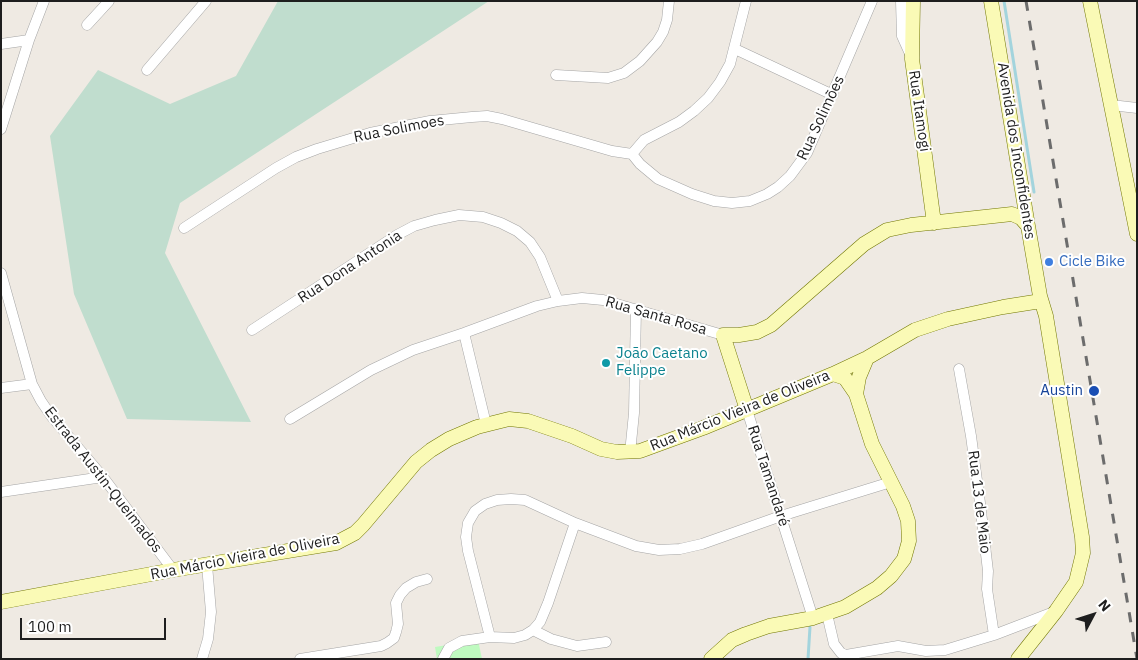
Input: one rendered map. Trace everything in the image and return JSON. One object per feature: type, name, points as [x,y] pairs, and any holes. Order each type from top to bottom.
[{"type":"main road","points":[[912,59],[913,1]]},
{"type":"main road","name":"Avenida dos Inconfidentes","points":[[991,1],[1082,537],[1082,553],[1078,574],[1071,590],[1018,659]]},
{"type":"main road","points":[[1090,1],[1137,234]]},
{"type":"main road","name":"Rua Itamogi","points":[[912,59],[934,223]]},
{"type":"main road","points":[[1023,197],[1019,208],[1012,214],[1021,218],[1028,226]]},
{"type":"main road","name":"Rua Santa Rosa","points":[[723,335],[758,332],[771,325],[855,251],[879,234],[894,228],[1012,214]]},
{"type":"main road","name":"Rua Márcio Vieira de Oliveira","points":[[1,602],[173,570],[336,543],[363,526],[416,462],[431,450],[486,424],[509,419],[528,421],[572,436],[601,449],[630,453],[652,448],[833,374],[867,358],[902,336],[933,323],[1003,307],[1042,301]]},
{"type":"main road","name":"Rua Tamandaré","points":[[723,335],[747,410]]},
{"type":"main road","points":[[856,394],[859,377],[867,358]]},
{"type":"main road","points":[[711,659],[732,640],[746,634],[769,626],[827,614],[862,598],[891,576],[904,559],[909,541],[908,522],[903,506],[872,444],[856,394],[845,378],[833,374]]},
{"type":"street","points":[[1,129],[29,40],[44,1]]},
{"type":"street","points":[[87,25],[109,1]]},
{"type":"street","points":[[147,70],[206,1]]},
{"type":"street","points":[[556,76],[608,78],[624,73],[636,64],[657,42],[667,20],[669,1]]},
{"type":"street","points":[[632,154],[644,140],[679,122],[708,98],[726,70],[734,49],[746,1]]},
{"type":"street","name":"Rua Solimões","points":[[632,154],[640,164],[658,178],[692,194],[714,201],[732,203],[750,201],[778,187],[799,165],[807,153],[872,1]]},
{"type":"street","name":"Rua Itamogi","points":[[901,1],[902,36],[912,59]]},
{"type":"street","points":[[1,44],[29,40]]},
{"type":"street","points":[[734,49],[833,95]]},
{"type":"street","points":[[1111,104],[1137,108]]},
{"type":"street","name":"Rua Solimoes","points":[[184,228],[296,157],[370,133],[430,121],[480,116],[502,118],[612,151],[632,154]]},
{"type":"street","name":"Rua Dona Antonia","points":[[252,330],[396,235],[414,226],[459,215],[484,217],[501,223],[517,231],[530,242],[540,257],[558,301]]},
{"type":"street","name":"Estrada Austin-Queimados","points":[[2,279],[32,384],[41,402],[102,477],[173,570]]},
{"type":"street","name":"Rua Santa Rosa","points":[[290,420],[340,388],[413,350],[464,334],[537,306],[558,301],[594,298],[723,335]]},
{"type":"street","points":[[630,453],[634,413],[636,309]]},
{"type":"street","points":[[464,334],[486,424]]},
{"type":"street","name":"Rua 13 de Maio","points":[[959,370],[977,484],[988,571],[987,589],[994,635]]},
{"type":"street","points":[[1,388],[32,384]]},
{"type":"street","name":"Rua Tamandaré","points":[[747,410],[813,618]]},
{"type":"street","points":[[1,492],[102,477]]},
{"type":"street","points":[[490,637],[466,537],[468,522],[475,511],[485,504],[511,498],[525,500],[574,524],[636,546],[659,550],[680,549],[702,544],[781,516],[891,482]]},
{"type":"street","points":[[443,659],[449,648],[462,641],[490,637],[514,638],[534,630],[540,622],[548,603],[574,524]]},
{"type":"street","points":[[202,659],[209,632],[211,612],[207,565]]},
{"type":"street","points":[[300,659],[381,646],[388,643],[394,638],[398,624],[396,603],[400,595],[406,588],[416,582],[427,579]]},
{"type":"street","points":[[827,614],[834,644],[841,653],[846,655],[898,646],[926,651],[945,650],[994,635],[1056,610]]},
{"type":"street","points":[[534,630],[558,642],[577,646],[606,642]]},
{"type":"green space","points":[[278,1],[489,1],[180,203],[165,253],[251,422],[127,419],[74,294],[50,136],[98,70],[170,104],[236,76]]},
{"type":"green space","points":[[478,640],[482,659],[437,659],[435,647]]},
{"type":"waterway","points":[[1004,1],[1034,192]]},
{"type":"waterway","points":[[808,659],[810,627]]},
{"type":"railway","points":[[1026,1],[1137,659]]},
{"type":"place","name":"Cicle Bike","points":[[1049,262]]},
{"type":"place","name":"João Caetano Felippe","points":[[606,363]]},
{"type":"place","name":"Austin","points":[[1094,391]]}]
